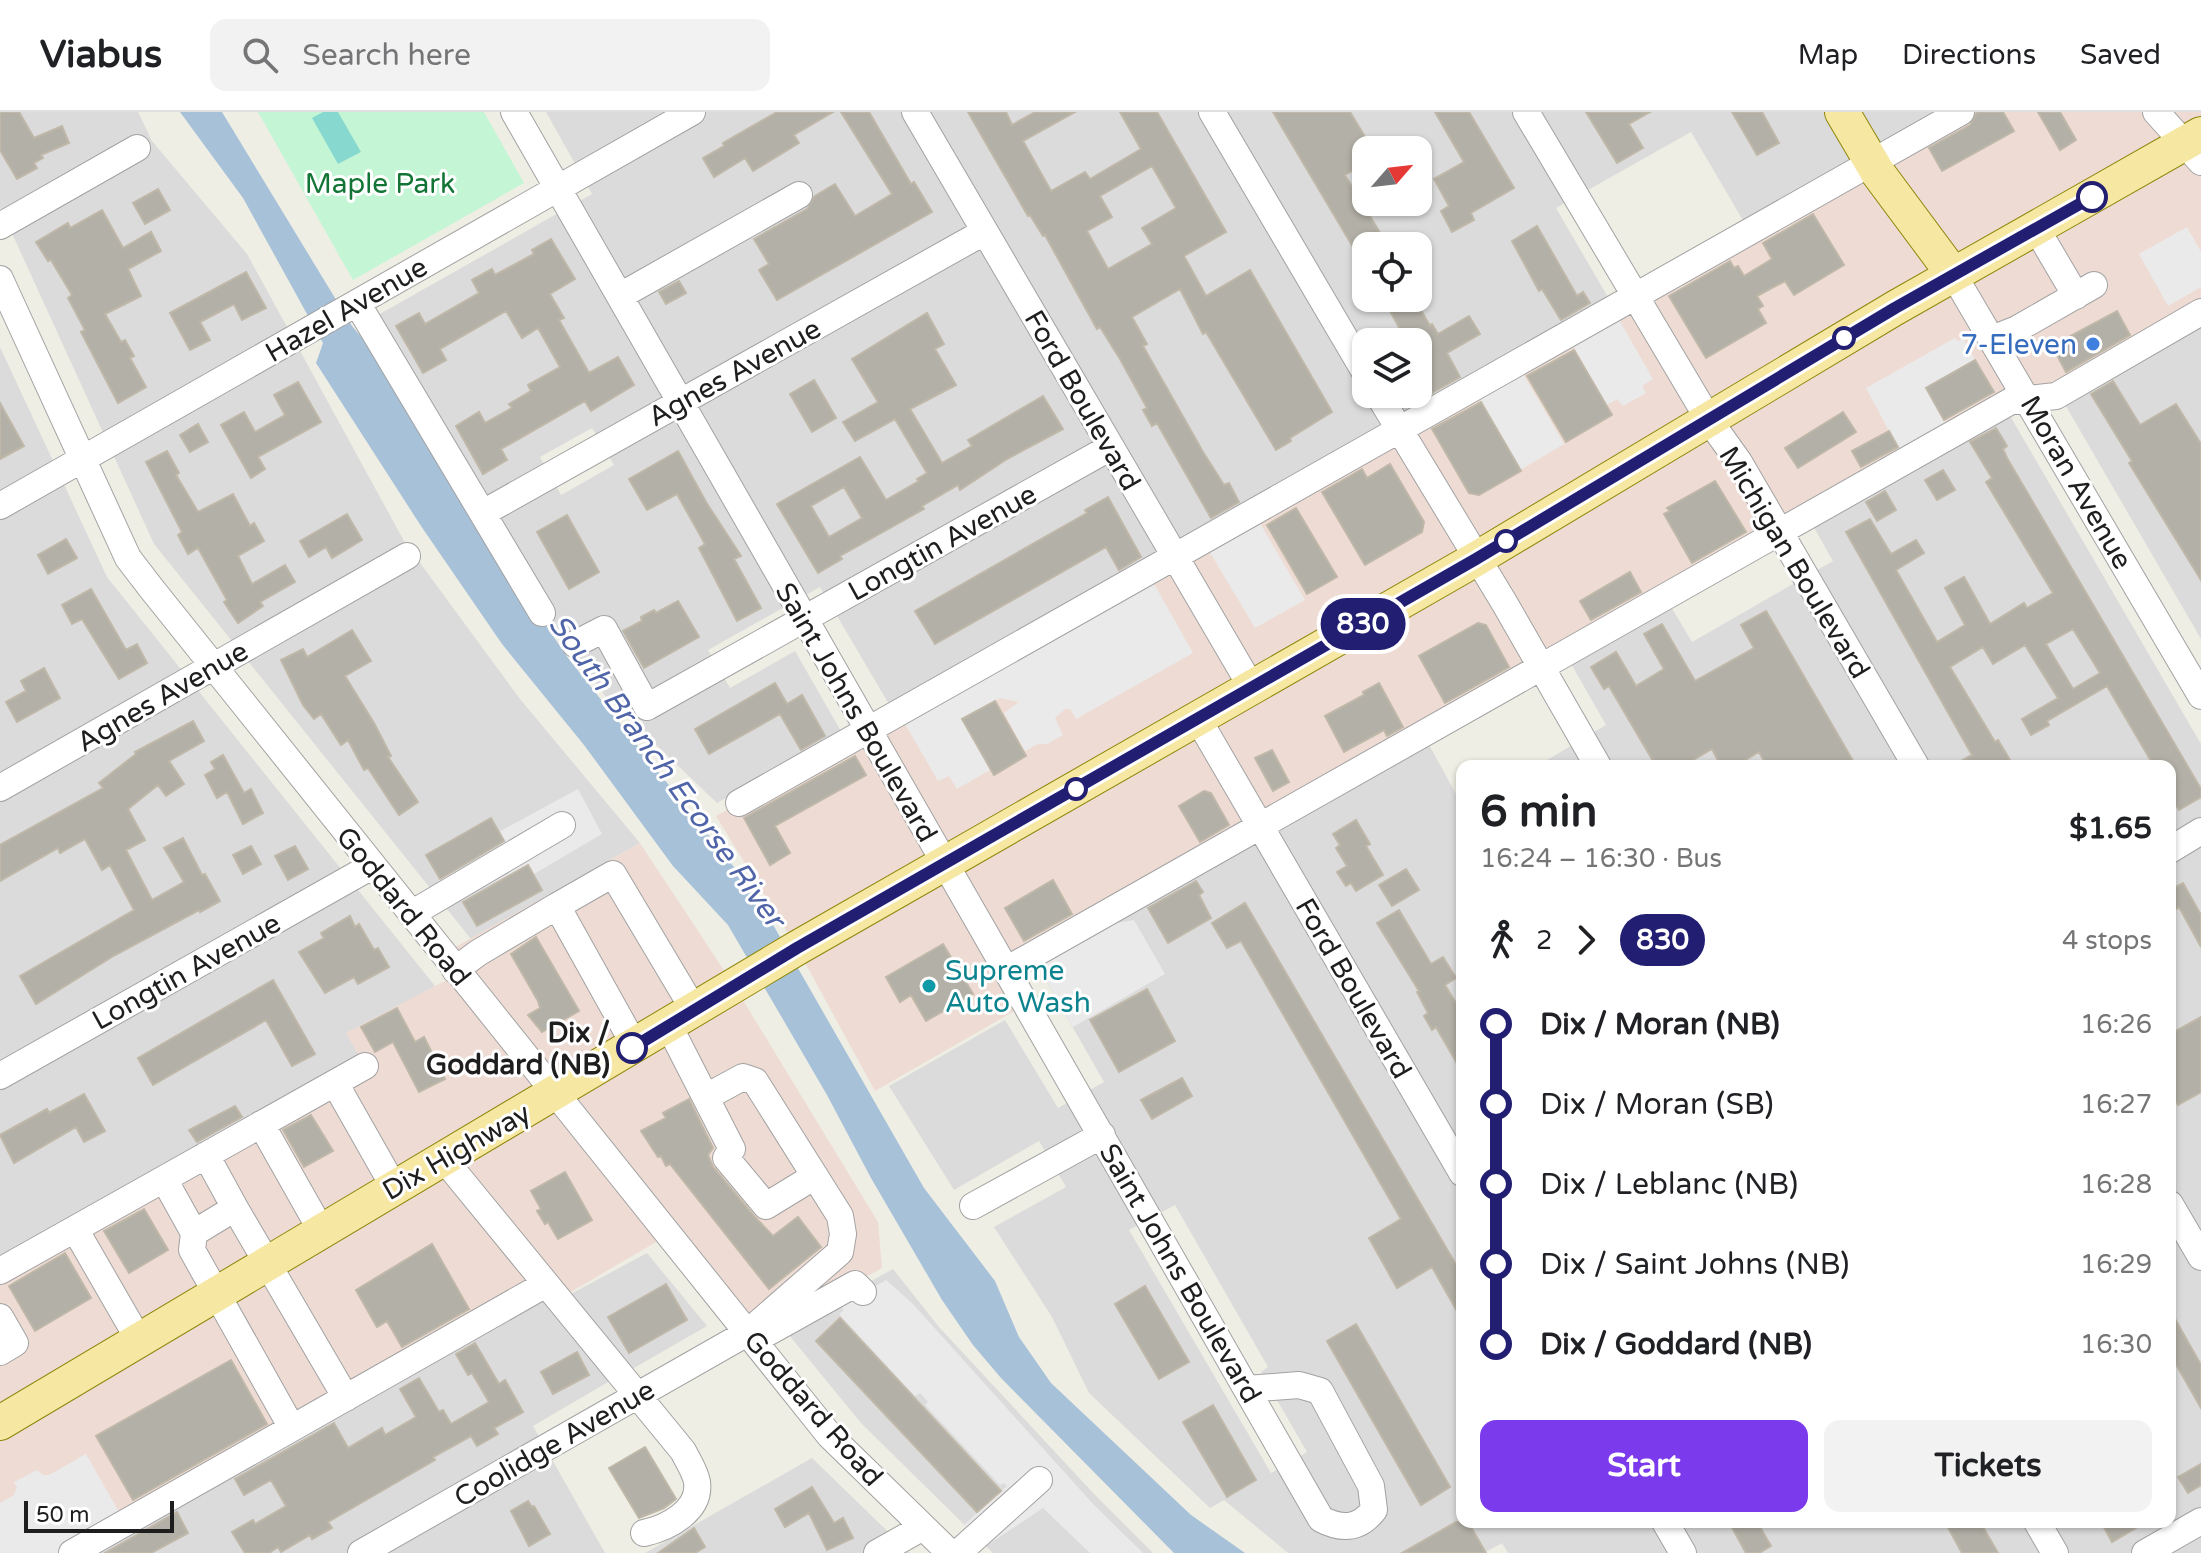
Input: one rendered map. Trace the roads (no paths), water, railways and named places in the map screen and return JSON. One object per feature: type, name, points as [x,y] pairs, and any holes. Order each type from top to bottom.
[{"type":"main road","name":"Moran Avenue","points":[[1842,112],[1872,163],[1953,274]]},
{"type":"main road","name":"Dix Highway","points":[[0,1423],[797,948],[1476,559],[1953,274],[2195,147]]},
{"type":"street","name":"Saint Johns Boulevard","points":[[514,112],[1321,1519],[1344,1527],[1367,1519],[1374,1510],[1371,1486],[1320,1391],[1299,1385],[1247,1389]]},
{"type":"street","name":"Hazel Avenue","points":[[0,506],[692,112]]},
{"type":"street","name":"Ford Boulevard","points":[[915,112],[1252,688]]},
{"type":"street","points":[[1212,112],[1352,350]]},
{"type":"street","name":"Michigan Boulevard","points":[[1526,112],[1709,420],[1739,462],[1913,760]]},
{"type":"street","points":[[739,803],[1961,112]]},
{"type":"street","points":[[2156,112],[2195,147]]},
{"type":"street","points":[[0,226],[137,148]]},
{"type":"street","points":[[620,296],[799,195]]},
{"type":"street","points":[[1992,339],[2017,329],[2085,291],[2036,228]]},
{"type":"street","name":"Agnes Avenue","points":[[483,513],[984,232]]},
{"type":"street","name":"Moran Avenue","points":[[1953,274],[2201,696]]},
{"type":"street","name":"Goddard Road","points":[[0,279],[128,558],[830,1436],[950,1553]]},
{"type":"street","points":[[349,308],[483,513],[542,613]]},
{"type":"street","points":[[1006,970],[2011,401],[2056,396],[2201,312]]},
{"type":"street","points":[[1386,408],[1595,760]]},
{"type":"street","name":"Longtin Avenue","points":[[575,644],[604,629],[647,707],[1111,447]]},
{"type":"street","name":"Agnes Avenue","points":[[0,788],[407,556]]},
{"type":"street","name":"Ford Boulevard","points":[[1198,719],[1456,1163]]},
{"type":"street","points":[[411,914],[562,825]]},
{"type":"street","points":[[2176,846],[2201,831]]},
{"type":"street","name":"Longtin Avenue","points":[[0,1076],[372,866]]},
{"type":"street","points":[[455,970],[478,953],[613,874],[682,1018],[706,1097],[732,1149],[726,1158],[766,1206],[815,1176]]},
{"type":"street","points":[[557,906],[635,1046]]},
{"type":"street","points":[[0,1271],[365,1066]]},
{"type":"street","points":[[706,1097],[743,1077],[755,1081],[840,1216],[843,1234],[840,1252],[750,1337]]},
{"type":"street","points":[[335,1083],[394,1187]]},
{"type":"street","points":[[261,1124],[321,1230]]},
{"type":"street","points":[[973,1206],[1102,1135]]},
{"type":"street","points":[[206,1155],[346,1398]]},
{"type":"street","points":[[443,1158],[683,1451],[697,1484],[696,1497],[683,1514],[659,1530],[644,1533]]},
{"type":"street","points":[[164,1179],[194,1233],[192,1250],[292,1428]]},
{"type":"street","points":[[194,1233],[235,1208]]},
{"type":"street","points":[[2176,1214],[2201,1257]]},
{"type":"street","points":[[75,1229],[139,1340]]},
{"type":"street","points":[[72,1553],[546,1284]]},
{"type":"street","points":[[750,1337],[855,1284],[863,1292]]},
{"type":"street","points":[[0,1317],[15,1343],[0,1352]]},
{"type":"street","name":"Coolidge Avenue","points":[[361,1553],[637,1395],[750,1337]]},
{"type":"street","points":[[958,1553],[1039,1480]]},
{"type":"street","points":[[2145,1553],[2201,1521]]},
{"type":"street","points":[[877,1553],[923,1527]]},
{"type":"street","points":[[1668,1528],[1683,1553]]},
{"type":"street","points":[[2040,1528],[2055,1553]]},
{"type":"place","name":"7-Eleven","points":[[2093,344]]},
{"type":"place","name":"Supreme Auto Wash","points":[[929,986]]},
{"type":"place","name":"Dix / Goddard (NB)","points":[[632,1048]]},
{"type":"park label","name":"Maple Park","points":[[380,183]]},
{"type":"water label","name":"South Branch Ecorse River","points":[[667,771]]}]
